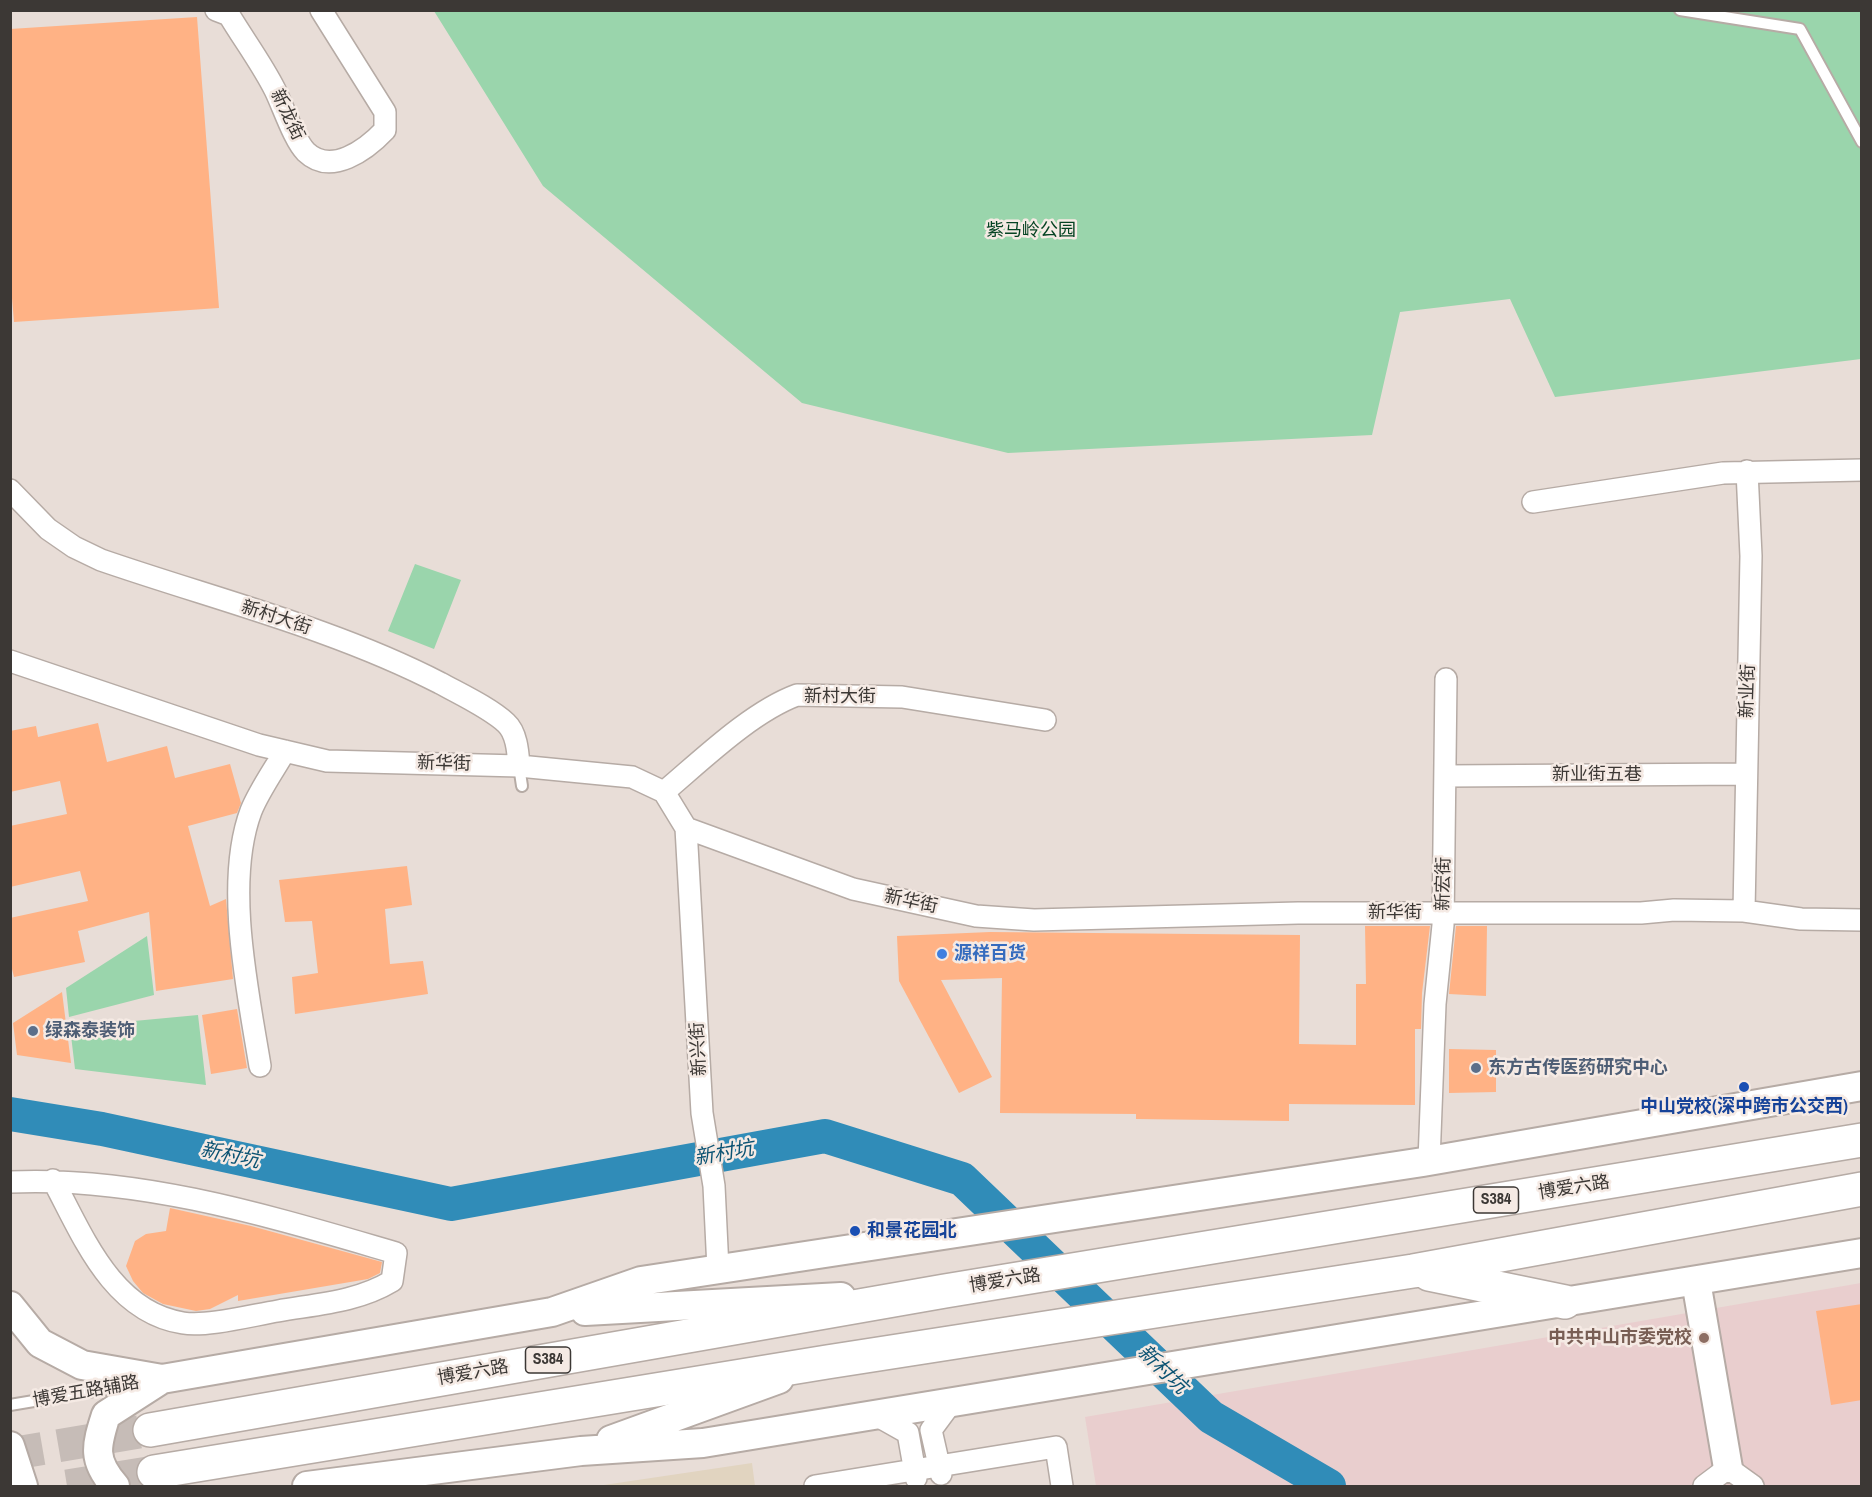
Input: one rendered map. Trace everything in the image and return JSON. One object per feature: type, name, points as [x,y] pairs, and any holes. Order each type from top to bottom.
[{"type":"highway","name":"博爱六路","points":[[150,1430],[945,1291],[1862,1140]]},
{"type":"highway","points":[[154,1472],[827,1362],[1413,1271],[1862,1190]]},
{"type":"highway","points":[[1413,1271],[1565,1302]]},
{"type":"street","name":"新龙街","points":[[216,10],[228,15],[274,87],[304,150],[319,161],[341,161],[372,144],[385,130],[385,112],[321,10]]},
{"type":"street","points":[[1533,502],[1655,482],[1747,471],[1862,470]]},
{"type":"street","name":"新业街","points":[[1744,911],[1751,556],[1747,471]]},
{"type":"street","name":"新村大街","points":[[10,490],[48,530],[74,547],[101,560],[352,643],[391,658],[457,692],[508,724],[518,748],[521,776]]},
{"type":"street","name":"新华街","points":[[10,661],[259,745],[327,761],[521,776],[632,777],[664,792]]},
{"type":"street","name":"新宏街","points":[[1428,1161],[1443,913],[1447,776],[1446,679]]},
{"type":"street","name":"新村大街","points":[[664,792],[724,741],[784,700],[797,695],[902,697],[1045,720]]},
{"type":"street","points":[[260,1066],[248,995],[238,870],[251,811],[285,751]]},
{"type":"street","name":"新业街五巷","points":[[1447,776],[1746,774]]},
{"type":"street","points":[[664,792],[686,828]]},
{"type":"street","name":"新华街","points":[[686,828],[854,890],[976,916],[1034,920],[1298,913],[1744,911],[1801,919],[1862,920]]},
{"type":"street","name":"新兴街","points":[[686,828],[702,1113],[714,1186],[718,1269]]},
{"type":"street","points":[[552,1312],[641,1281],[1428,1161],[1862,1086]]},
{"type":"street","points":[[10,1182],[53,1180],[179,1198],[282,1221],[396,1253],[392,1281],[372,1293],[357,1298],[229,1319],[184,1323],[149,1312],[119,1289],[100,1267],[53,1180]]},
{"type":"street","points":[[307,1486],[383,1482],[581,1451],[704,1443],[1862,1253]]},
{"type":"street","points":[[1696,1281],[1728,1468],[1753,1486]]},
{"type":"street","points":[[10,1306],[40,1343],[82,1365],[162,1379],[552,1312],[945,1291]]},
{"type":"street","points":[[581,1451],[827,1362]]},
{"type":"street","points":[[115,1486],[101,1471],[97,1444],[106,1415],[162,1379]]},
{"type":"street","points":[[940,1470],[931,1430],[951,1402]]},
{"type":"street","points":[[876,1415],[908,1433],[916,1474]]},
{"type":"street","points":[[10,1446],[23,1486]]},
{"type":"street","points":[[815,1486],[916,1474],[1056,1447],[1062,1486]]},
{"type":"street","points":[[940,1470],[1043,1457],[1052,1463],[1055,1486]]},
{"type":"street","points":[[1704,1486],[1728,1468]]},
{"type":"street","points":[[863,1486],[916,1474]]},
{"type":"lane","points":[[1680,10],[1800,29],[1862,142]]},
{"type":"lane","name":"博爱五路辅路","points":[[10,1405],[162,1379]]},
{"type":"shaded area","name":"中共中山市委党校","points":[[1861,1283],[1861,1486],[1096,1486],[1085,1417]]},
{"type":"shaded area","points":[[752,1463],[755,1486],[597,1486]]},
{"type":"green space","name":"紫马岭公园","points":[[434,11],[1861,11],[1861,359],[1555,397],[1510,299],[1400,312],[1372,435],[1008,453],[802,403],[543,186]]},
{"type":"green space","points":[[415,564],[461,580],[434,649],[388,631]]},
{"type":"green space","points":[[147,936],[154,995],[69,1017],[66,988]]},
{"type":"green space","points":[[198,1015],[206,1085],[75,1069],[70,1027]]},
{"type":"building","points":[[197,17],[219,308],[14,322],[10,274],[10,29]]},
{"type":"building","points":[[98,723],[107,762],[167,746],[175,778],[230,764],[241,803],[237,813],[188,826],[210,906],[226,899],[233,979],[156,991],[149,912],[78,931],[85,962],[14,977],[10,961],[10,918],[88,901],[80,871],[10,887],[10,826],[67,814],[60,781],[10,792],[10,731],[36,726],[38,737]]},
{"type":"building","points":[[407,866],[412,905],[385,909],[390,964],[423,961],[428,994],[295,1014],[292,977],[318,973],[312,921],[285,922],[279,880]]},
{"type":"building","points":[[1365,926],[1430,926],[1422,993],[1421,1029],[1415,1029],[1415,1105],[1289,1104],[1289,1121],[1136,1119],[1136,1114],[1000,1113],[1002,978],[941,980],[992,1077],[959,1093],[899,981],[897,936],[990,932],[1300,935],[1299,1044],[1356,1045],[1356,984],[1366,984]]},
{"type":"building","points":[[1456,926],[1487,926],[1486,996],[1449,994]]},
{"type":"building","points":[[62,992],[71,1063],[17,1055],[13,1023]]},
{"type":"building","points":[[237,1009],[247,1068],[211,1074],[202,1015]]},
{"type":"building","points":[[1449,1049],[1496,1050],[1496,1092],[1449,1093]]},
{"type":"building","points":[[170,1208],[251,1226],[382,1262],[380,1273],[368,1279],[238,1301],[238,1295],[210,1309],[196,1311],[163,1304],[143,1293],[133,1281],[126,1266],[135,1241],[146,1234],[166,1231]]},
{"type":"building","points":[[1862,1304],[1862,1400],[1831,1405],[1816,1311]]},
{"type":"waterway","name":"新村坑","points":[[10,1114],[102,1129],[451,1204],[825,1136],[962,1179],[1211,1417],[1329,1486]]},
{"type":"tunnel","points":[[10,1454],[150,1430]]},
{"type":"tunnel","points":[[67,1486],[154,1472]]},
{"type":"place","name":"源祥百货","points":[[942,954]]},
{"type":"place","name":"绿森泰装饰","points":[[33,1031]]},
{"type":"place","name":"东方古传医药研究中心","points":[[1476,1068]]},
{"type":"place","name":"中山党校(深中跨市公交西)","points":[[1744,1087]]},
{"type":"place","name":"和景花园北","points":[[855,1231]]},
{"type":"place","name":"中共中山市委党校","points":[[1704,1338]]}]
